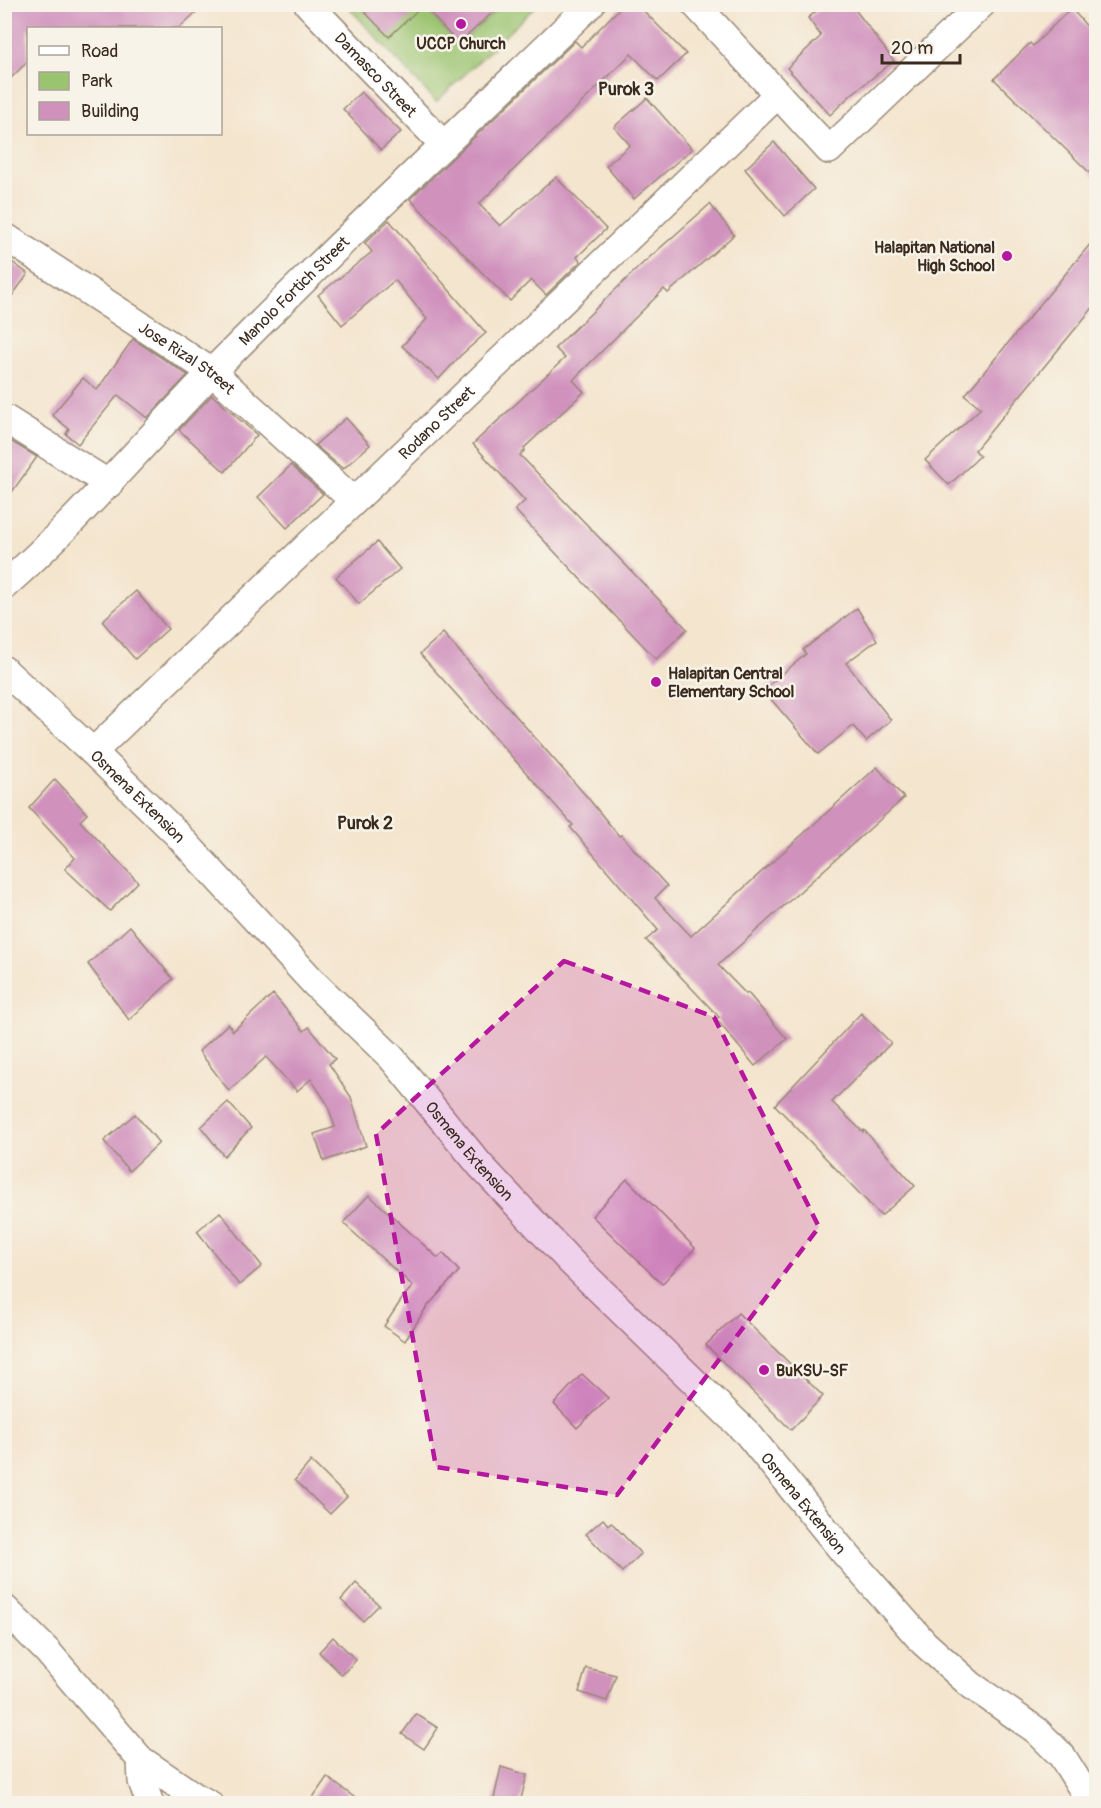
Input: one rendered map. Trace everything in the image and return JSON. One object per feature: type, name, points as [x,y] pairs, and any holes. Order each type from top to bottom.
[{"type":"street","name":"Damasco Street","points":[[308,4],[444,145]]},
{"type":"street","name":"Manolo Fortich Street","points":[[4,586],[32,562],[109,484],[212,372],[591,4]]},
{"type":"street","points":[[695,4],[829,150],[982,4]]},
{"type":"street","name":"Rodano Street","points":[[93,752],[778,94]]},
{"type":"street","name":"Jose Rizal Street","points":[[4,236],[212,372],[354,501]]},
{"type":"street","points":[[4,418],[109,484]]},
{"type":"street","name":"Osmena Extension","points":[[4,670],[176,833],[315,984],[391,1057],[480,1166],[569,1260],[748,1434],[842,1550],[924,1643],[971,1685],[1036,1730],[1062,1756],[1092,1803]]},
{"type":"street","points":[[4,1608],[47,1651],[141,1760],[194,1796],[209,1803]]},
{"type":"street","points":[[141,1760],[142,1781],[150,1803]]},
{"type":"highlighted area","points":[[564,961],[714,1017],[819,1227],[617,1495],[436,1467],[376,1134]]},
{"type":"green space","points":[[356,5],[423,5],[458,44],[502,5],[537,5],[436,102],[350,9]]},
{"type":"building","points":[[4,4],[205,4],[180,27],[27,27],[27,62],[4,85]]},
{"type":"building","points":[[357,4],[502,4],[458,44],[423,5],[389,37]]},
{"type":"building","points":[[624,4],[637,4],[686,54],[658,81],[631,54],[479,204],[500,226],[556,177],[606,229],[577,257],[581,261],[546,295],[531,280],[510,301],[410,199],[575,41],[581,47]]},
{"type":"building","points":[[825,4],[851,4],[894,61],[853,93],[830,115],[787,68],[821,36],[808,18]]},
{"type":"building","points":[[1071,8],[1096,37],[1096,179],[994,79],[1030,43],[1033,46]]},
{"type":"building","points":[[361,92],[401,132],[381,150],[343,109]]},
{"type":"building","points":[[647,98],[692,149],[634,199],[606,166],[630,145],[614,127]]},
{"type":"building","points":[[774,142],[814,189],[785,216],[745,169]]},
{"type":"building","points":[[710,204],[734,235],[668,293],[664,289],[573,380],[584,392],[524,448],[525,450],[520,455],[687,629],[656,659],[515,510],[525,501],[473,444],[565,358],[555,348],[642,264]]},
{"type":"building","points":[[389,220],[486,333],[439,379],[402,346],[427,319],[395,280],[342,325],[318,295],[372,252],[365,243]]},
{"type":"building","points":[[1096,237],[1096,304],[975,450],[980,456],[949,485],[925,460],[981,408],[965,395]]},
{"type":"building","points":[[4,256],[28,274],[4,307]]},
{"type":"building","points":[[133,339],[188,375],[147,418],[118,395],[78,444],[66,434],[69,429],[52,415],[83,378],[97,390]]},
{"type":"building","points":[[212,395],[257,435],[225,472],[179,430]]},
{"type":"building","points":[[346,418],[370,445],[343,469],[315,445]]},
{"type":"building","points":[[4,437],[37,457],[4,503]]},
{"type":"building","points":[[291,465],[323,494],[287,528],[258,497]]},
{"type":"building","points":[[377,542],[400,569],[359,604],[336,577]]},
{"type":"building","points":[[136,591],[168,629],[135,659],[102,621]]},
{"type":"building","points":[[857,608],[877,640],[846,663],[891,720],[866,741],[853,726],[818,754],[763,690],[806,654],[803,650]]},
{"type":"building","points":[[443,633],[619,836],[621,835],[667,886],[655,898],[691,936],[877,767],[904,798],[718,965],[746,994],[748,993],[787,1039],[755,1066],[716,1019],[719,1017],[646,940],[658,930],[570,827],[573,825],[420,654]]},
{"type":"building","points":[[55,779],[87,814],[80,821],[138,882],[110,911],[65,869],[75,858],[29,808]]},
{"type":"building","points":[[130,926],[173,979],[129,1020],[88,964]]},
{"type":"building","points":[[273,994],[304,1031],[309,1027],[335,1059],[329,1064],[351,1097],[366,1146],[324,1161],[314,1134],[335,1127],[327,1103],[311,1079],[297,1091],[266,1057],[229,1091],[199,1051],[228,1024],[233,1031]]},
{"type":"building","points":[[861,1013],[891,1043],[832,1102],[863,1132],[864,1130],[915,1186],[881,1216],[775,1105]]},
{"type":"building","points":[[228,1102],[251,1128],[224,1156],[201,1127]]},
{"type":"building","points":[[135,1114],[159,1143],[129,1171],[104,1141]]},
{"type":"building","points":[[627,1179],[695,1248],[662,1284],[592,1216]]},
{"type":"building","points":[[369,1195],[438,1258],[443,1253],[459,1271],[426,1308],[405,1341],[384,1326],[413,1286],[343,1223]]},
{"type":"building","points":[[220,1212],[262,1266],[239,1285],[197,1231]]},
{"type":"building","name":"BuKSU-SF","points":[[738,1313],[823,1396],[791,1430],[706,1345]]},
{"type":"building","points":[[582,1374],[608,1398],[577,1428],[554,1404]]},
{"type":"building","points":[[311,1461],[347,1497],[330,1514],[295,1480]]},
{"type":"building","points":[[603,1519],[608,1525],[611,1522],[641,1554],[622,1572],[586,1534]]},
{"type":"building","points":[[356,1583],[379,1605],[363,1621],[341,1600]]},
{"type":"building","points":[[333,1637],[356,1660],[342,1675],[319,1652]]},
{"type":"building","points":[[586,1668],[616,1675],[607,1701],[579,1692]]},
{"type":"building","points":[[416,1714],[438,1728],[424,1749],[402,1734]]},
{"type":"building","points":[[501,1767],[527,1775],[520,1803],[493,1803]]},
{"type":"building","points":[[327,1777],[362,1803],[309,1803]]},
{"type":"place","name":"UCCP Church","points":[[461,24]]},
{"type":"place","name":"Halapitan National High School","points":[[1007,256]]},
{"type":"place","name":"Halapitan Central Elementary School","points":[[656,682]]},
{"type":"place","name":"BuKSU-SF","points":[[764,1370]]},
{"type":"district","name":"Purok 3","points":[[626,89]]},
{"type":"district","name":"Purok 2","points":[[365,823]]}]
